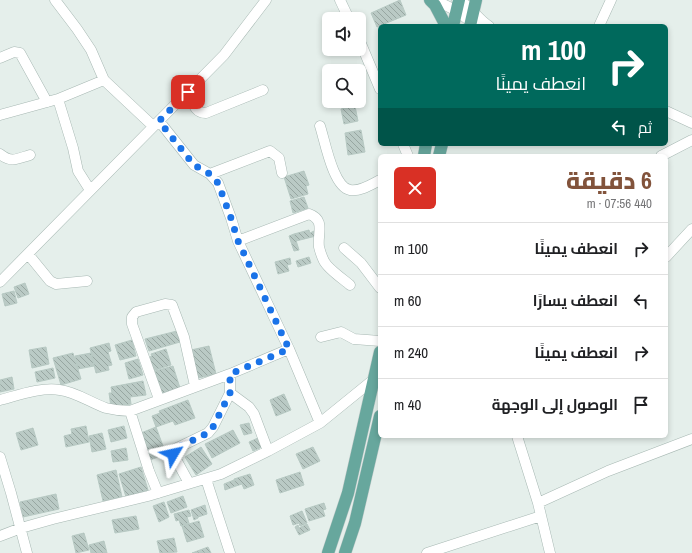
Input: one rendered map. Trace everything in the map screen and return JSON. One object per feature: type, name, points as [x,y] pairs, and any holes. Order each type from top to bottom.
[{"type":"main road","points":[[430,0],[435,5],[445,24]]},
{"type":"main road","points":[[453,24],[458,3]]},
{"type":"main road","points":[[328,553],[348,493],[378,360]]},
{"type":"main road","points":[[345,553],[355,523],[378,425]]},
{"type":"street","points":[[55,0],[91,50],[104,80],[156,123],[194,165],[210,174],[218,183],[238,241],[289,349],[320,423]]},
{"type":"street","points":[[0,282],[224,55],[266,0]]},
{"type":"street","points":[[340,0],[346,12]]},
{"type":"street","points":[[435,0],[458,3],[477,18]]},
{"type":"street","points":[[600,24],[611,0]]},
{"type":"street","points":[[0,58],[14,52],[20,53],[47,102]]},
{"type":"street","points":[[366,56],[378,84]]},
{"type":"street","points":[[0,115],[58,99],[104,80]]},
{"type":"street","points":[[188,92],[197,111],[200,113],[206,113],[263,90]]},
{"type":"street","points":[[58,99],[73,148],[78,171],[90,190]]},
{"type":"street","points":[[668,113],[692,123]]},
{"type":"street","points":[[320,126],[332,168],[342,186],[349,190],[356,190],[378,181]]},
{"type":"street","points":[[665,154],[692,140]]},
{"type":"street","points":[[210,174],[270,151],[279,158],[282,173]]},
{"type":"street","points":[[0,154],[6,159],[13,160],[30,155]]},
{"type":"street","points":[[238,241],[309,214],[314,216],[319,221],[319,246],[325,263],[350,285]]},
{"type":"street","points":[[668,255],[692,229]]},
{"type":"street","points":[[344,248],[361,263],[378,285]]},
{"type":"street","points":[[28,254],[50,281],[56,284],[87,281]]},
{"type":"street","points":[[160,399],[132,324],[132,318],[136,312],[165,304],[172,305],[184,337],[195,386]]},
{"type":"street","points":[[321,337],[341,332],[354,339],[378,341]]},
{"type":"street","points":[[0,400],[44,390],[60,390],[106,408],[117,411],[130,411],[230,374],[289,349]]},
{"type":"street","points":[[189,483],[173,454],[174,451],[175,449],[208,433],[213,427],[230,393],[230,374]]},
{"type":"street","points":[[0,536],[20,528],[158,493],[221,474],[320,423],[373,380]]},
{"type":"street","points":[[230,393],[249,407],[254,414],[268,451]]},
{"type":"street","points":[[130,411],[149,471],[158,493]]},
{"type":"street","points":[[518,438],[538,503],[550,553]]},
{"type":"street","points":[[538,503],[608,471],[692,439]]},
{"type":"street","points":[[0,457],[27,553]]},
{"type":"street","points":[[206,479],[230,553]]},
{"type":"street","points":[[427,553],[541,516]]},
{"type":"building","points":[[400,0],[406,15],[384,24],[378,24],[377,27],[371,13]]},
{"type":"building","points":[[355,108],[358,121],[344,124],[341,109]]},
{"type":"building","points":[[361,130],[365,152],[348,155],[345,133]]},
{"type":"building","points":[[304,171],[309,185],[306,186],[308,194],[291,199],[284,177]]},
{"type":"building","points":[[304,197],[308,208],[293,213],[290,201]]},
{"type":"building","points":[[309,230],[310,233],[314,231],[316,236],[296,241],[294,234]]},
{"type":"building","points":[[294,234],[299,250],[294,251],[289,236]]},
{"type":"building","points":[[309,257],[311,263],[298,267],[296,261]]},
{"type":"building","points":[[290,258],[291,264],[287,265],[289,271],[278,274],[275,262]]},
{"type":"building","points":[[25,283],[29,294],[18,298],[14,287]]},
{"type":"building","points":[[14,291],[17,303],[5,306],[2,294]]},
{"type":"building","points":[[177,331],[180,342],[149,351],[145,339]]},
{"type":"building","points":[[132,340],[136,356],[120,360],[115,345]]},
{"type":"building","points":[[109,343],[111,351],[108,352],[112,365],[108,366],[109,370],[96,373],[90,348]]},
{"type":"building","points":[[209,346],[216,374],[198,378],[191,350]]},
{"type":"building","points":[[46,347],[49,364],[32,368],[29,350]]},
{"type":"building","points":[[166,349],[171,365],[152,371],[148,358],[152,356],[151,354]]},
{"type":"building","points":[[73,353],[81,379],[61,385],[53,358]]},
{"type":"building","points":[[91,353],[94,366],[78,369],[75,356]]},
{"type":"building","points":[[138,359],[143,375],[129,379],[125,363]]},
{"type":"building","points":[[173,366],[180,388],[162,393],[155,371]]},
{"type":"building","points":[[53,368],[55,378],[37,382],[35,372]]},
{"type":"building","points":[[12,377],[14,389],[0,392],[0,380]]},
{"type":"building","points":[[143,381],[146,395],[130,397],[131,404],[111,407],[109,393],[112,393],[111,387]]},
{"type":"building","points":[[284,394],[291,410],[276,416],[270,400]]},
{"type":"building","points":[[188,400],[195,418],[175,425],[173,421],[156,427],[152,416],[160,413],[159,411]]},
{"type":"building","points":[[249,423],[252,433],[244,435],[240,425]]},
{"type":"building","points":[[86,426],[89,442],[66,447],[64,436],[72,434],[71,429]]},
{"type":"building","points":[[124,426],[127,438],[111,442],[108,430]]},
{"type":"building","points":[[156,427],[166,454],[150,460],[141,433]]},
{"type":"building","points":[[33,428],[38,445],[21,450],[16,433]]},
{"type":"building","points":[[233,430],[240,443],[212,458],[205,444]]},
{"type":"building","points":[[102,433],[106,449],[92,452],[89,436]]},
{"type":"building","points":[[258,438],[262,447],[253,451],[249,442]]},
{"type":"building","points":[[201,447],[212,464],[196,475],[185,457]]},
{"type":"building","points":[[313,447],[320,461],[303,469],[296,454]]},
{"type":"building","points":[[126,448],[128,460],[113,462],[111,451]]},
{"type":"building","points":[[141,467],[148,490],[126,497],[119,474]]},
{"type":"building","points":[[116,470],[122,497],[103,501],[97,475]]},
{"type":"building","points":[[300,472],[304,485],[280,493],[276,480]]},
{"type":"building","points":[[250,474],[254,485],[244,489],[242,484],[236,486],[234,479]]},
{"type":"building","points":[[234,480],[236,486],[225,490],[224,484]]},
{"type":"building","points":[[56,494],[59,509],[23,517],[20,502]]},
{"type":"building","points":[[183,496],[187,507],[171,513],[167,502]]},
{"type":"building","points":[[164,502],[169,517],[159,522],[153,506]]},
{"type":"building","points":[[324,503],[326,509],[323,510],[325,516],[309,521],[305,509]]},
{"type":"building","points":[[205,505],[207,514],[194,520],[191,510]]},
{"type":"building","points":[[189,510],[191,516],[187,517],[189,523],[181,526],[179,520],[176,521],[174,514]]},
{"type":"building","points":[[302,511],[307,523],[300,526],[299,523],[293,525],[290,516]]},
{"type":"building","points":[[136,516],[139,529],[115,533],[112,520]]},
{"type":"building","points":[[199,521],[204,537],[187,542],[182,526]]},
{"type":"building","points":[[307,524],[310,530],[299,535],[295,527],[298,525],[299,528]]},
{"type":"building","points":[[84,533],[89,550],[76,553],[72,536]]},
{"type":"building","points":[[174,538],[177,552],[160,553],[157,541]]},
{"type":"building","points":[[104,541],[107,553],[91,553],[89,545]]},
{"type":"building","points":[[208,547],[211,553],[192,553]]},
{"type":"route","points":[[173,454],[175,449],[208,433],[213,427],[230,393],[230,374],[289,349],[238,241],[218,183],[210,174],[194,165],[159,121],[188,92]]}]
